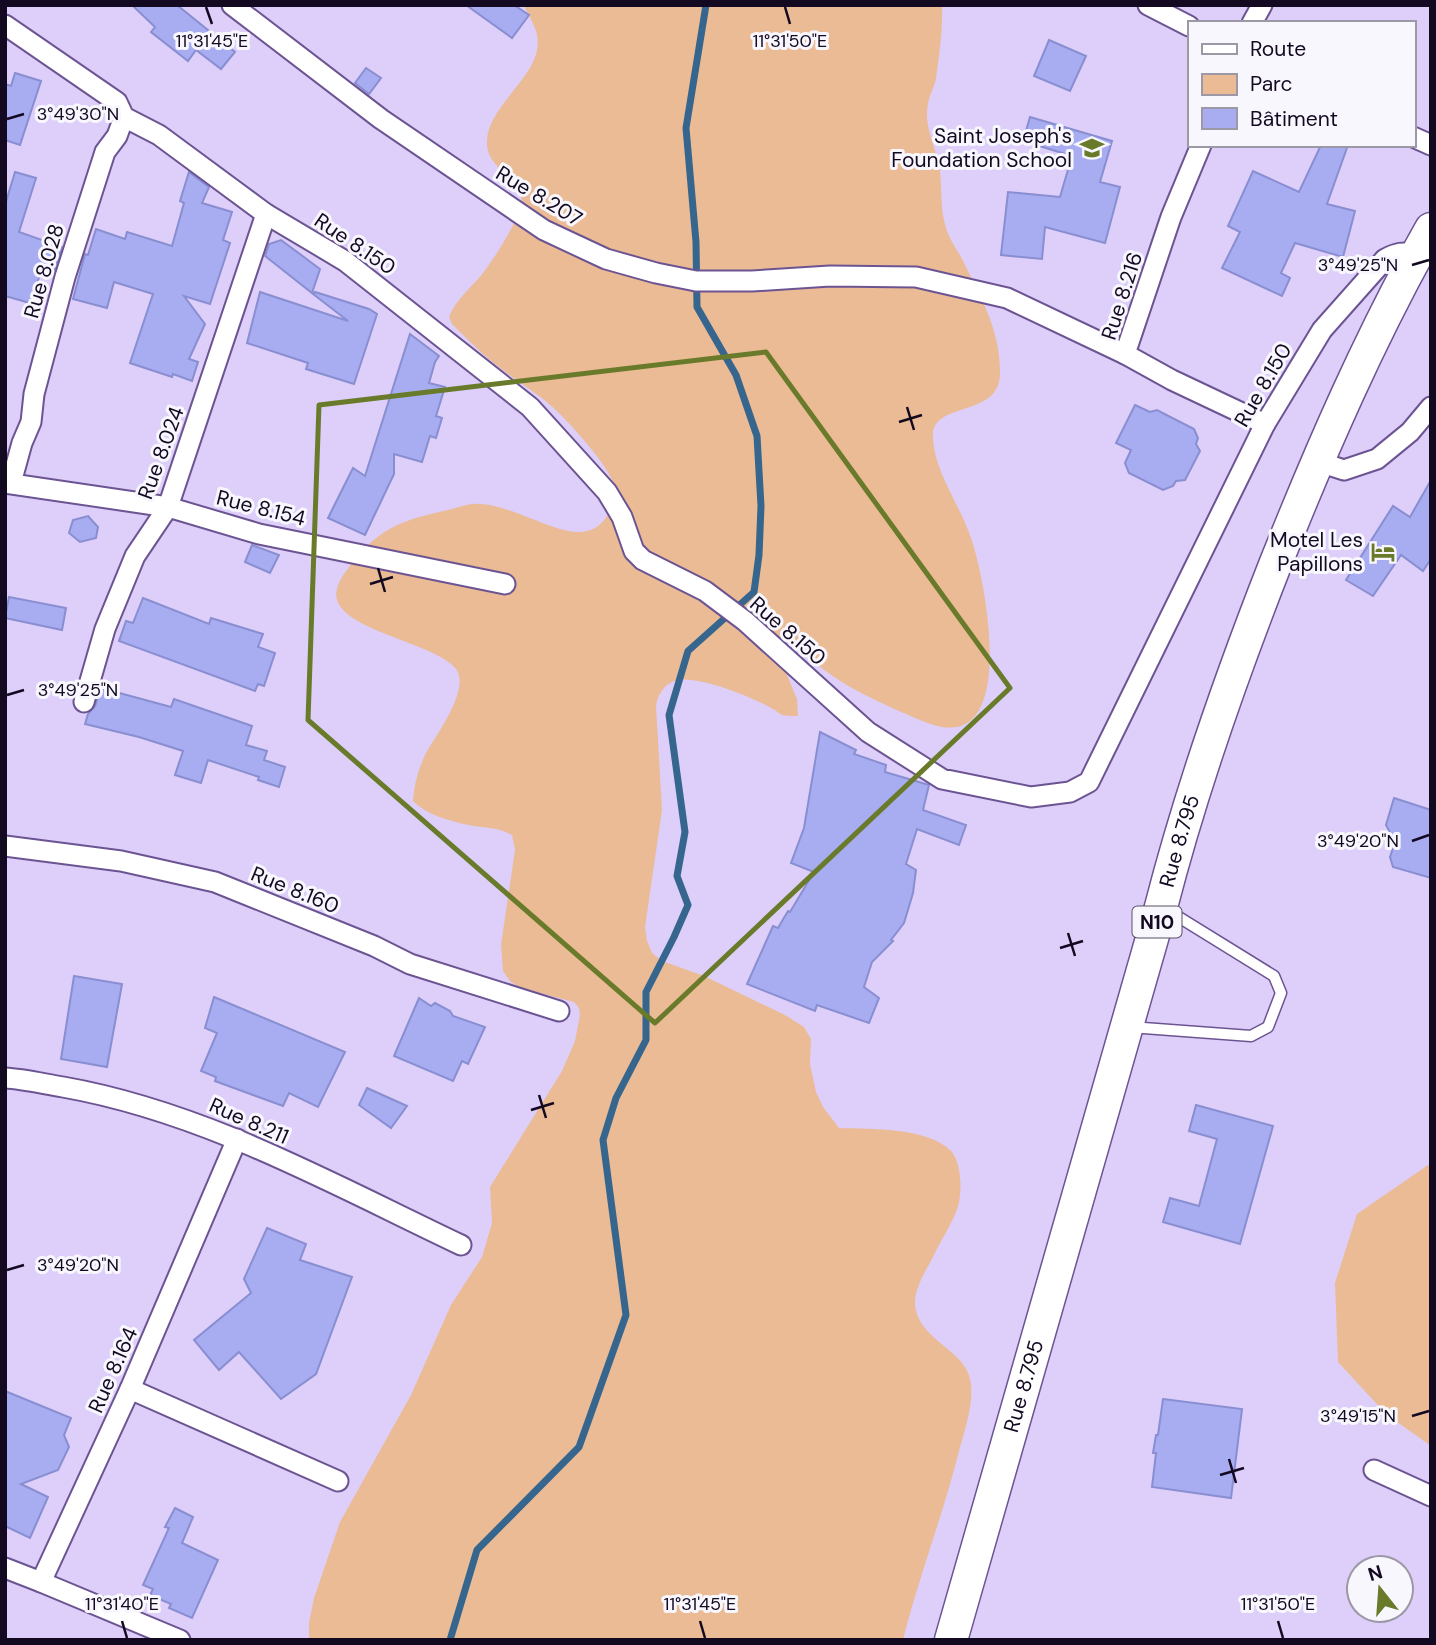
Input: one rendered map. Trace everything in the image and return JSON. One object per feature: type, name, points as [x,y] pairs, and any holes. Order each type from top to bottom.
[{"type":"highway","name":"Rue 8.795","points":[[953,1639],[1182,826],[1240,658],[1317,461],[1362,363],[1423,242]]},
{"type":"street","name":"Rue 8.207","points":[[232,5],[381,120],[500,201],[544,230],[606,259],[656,274],[696,281],[831,276],[916,277],[1007,298],[1125,354]]},
{"type":"street","points":[[1148,5],[1188,25]]},
{"type":"street","points":[[1253,21],[1262,5]]},
{"type":"street","name":"Rue 8.150","points":[[5,25],[117,102],[124,117],[159,135],[266,214],[345,261],[530,407],[607,492],[622,517],[634,551],[643,560],[705,591],[745,621],[868,732],[942,779],[1031,797],[1070,792],[1089,782],[1265,424],[1322,330],[1385,258],[1407,252],[1423,242]]},
{"type":"street","name":"Rue 8.028","points":[[8,483],[31,422],[34,394],[65,277],[105,152],[117,136],[124,117]]},
{"type":"street","points":[[1415,138],[1431,145]]},
{"type":"street","name":"Rue 8.216","points":[[1200,147],[1171,217],[1125,354],[1172,380],[1265,424]]},
{"type":"street","name":"Rue 8.024","points":[[84,702],[105,629],[135,556],[168,507],[266,214]]},
{"type":"street","points":[[1317,461],[1344,470],[1377,459],[1410,432],[1431,407]]},
{"type":"street","name":"Rue 8.154","points":[[8,483],[168,507],[259,534],[505,584]]},
{"type":"street","name":"Rue 8.160","points":[[5,846],[121,861],[215,882],[374,946],[410,964],[559,1012]]},
{"type":"street","name":"Rue 8.211","points":[[5,1078],[95,1093],[169,1113],[237,1139],[461,1245]]},
{"type":"street","name":"Rue 8.164","points":[[41,1582],[130,1389],[237,1139]]},
{"type":"street","points":[[130,1389],[338,1481]]},
{"type":"street","points":[[1374,1470],[1431,1496]]},
{"type":"street","points":[[5,1568],[180,1640]]},
{"type":"lane","points":[[1126,1026],[1251,1036],[1268,1027],[1280,993],[1274,976],[1161,907]]},
{"type":"highlighted area","points":[[766,352],[1010,688],[655,1023],[308,720],[319,405]]},
{"type":"green space","points":[[524,5],[942,5],[936,79],[928,104],[927,121],[940,171],[942,211],[946,228],[987,312],[996,341],[1000,371],[998,386],[990,397],[942,418],[935,426],[933,438],[938,464],[967,528],[978,561],[988,622],[990,656],[987,687],[978,711],[962,725],[937,726],[846,685],[788,638],[781,645],[780,658],[797,699],[798,716],[782,715],[752,699],[710,683],[684,679],[667,685],[656,706],[662,810],[645,927],[652,953],[662,961],[704,976],[804,1027],[811,1039],[810,1064],[816,1092],[823,1107],[839,1128],[882,1129],[928,1137],[951,1151],[957,1162],[960,1196],[957,1208],[922,1279],[915,1304],[918,1317],[925,1328],[953,1353],[968,1372],[971,1401],[953,1475],[903,1640],[309,1640],[314,1598],[340,1522],[411,1395],[451,1305],[482,1257],[492,1223],[490,1187],[562,1071],[575,1041],[580,1015],[574,1002],[520,988],[510,981],[503,971],[501,945],[515,850],[512,835],[446,819],[432,814],[413,801],[418,772],[450,713],[459,689],[456,669],[427,650],[364,625],[338,603],[337,589],[346,571],[373,540],[395,526],[419,517],[479,504],[505,509],[558,528],[581,532],[599,525],[616,503],[616,489],[611,478],[577,432],[546,402],[484,355],[452,324],[449,317],[494,257],[523,206],[519,190],[490,156],[487,141],[496,114],[525,76],[537,49],[536,31]]},
{"type":"green space","points":[[1431,1163],[1431,1446],[1386,1414],[1338,1362],[1335,1283],[1357,1214]]},
{"type":"building","points":[[132,5],[177,5],[235,52],[221,69],[196,50],[188,61],[151,32],[155,27]]},
{"type":"building","points":[[466,5],[514,5],[529,15],[512,38]]},
{"type":"building","points":[[1049,40],[1086,56],[1070,91],[1034,76]]},
{"type":"building","points":[[366,68],[381,78],[369,94],[355,83]]},
{"type":"building","points":[[15,73],[41,81],[20,145],[5,140],[5,84],[11,86]]},
{"type":"building","points":[[1030,117],[1112,141],[1100,182],[1120,187],[1105,243],[1045,227],[1042,259],[1001,255],[1008,192],[1060,197],[1072,156],[1023,141]]},
{"type":"building","points":[[1320,147],[1347,147],[1327,204],[1355,211],[1343,257],[1295,243],[1281,273],[1290,278],[1282,296],[1222,268],[1240,232],[1228,226],[1253,171],[1299,192]]},
{"type":"building","points":[[15,172],[36,178],[19,232],[62,247],[53,274],[41,272],[30,303],[5,296],[5,205]]},
{"type":"building","points":[[189,172],[209,187],[202,203],[232,212],[223,240],[230,243],[210,304],[184,296],[205,324],[189,359],[198,362],[192,381],[130,363],[153,294],[114,282],[107,308],[73,299],[85,254],[88,255],[96,229],[125,239],[127,232],[172,246],[184,203],[180,201]]},
{"type":"building","points":[[281,240],[320,269],[312,293],[265,256],[269,244]]},
{"type":"building","points":[[260,292],[348,321],[313,294],[315,292],[377,314],[354,384],[306,369],[308,363],[247,343]]},
{"type":"building","points":[[410,334],[439,356],[429,383],[445,387],[436,416],[442,418],[436,438],[430,436],[422,462],[394,454],[394,474],[365,535],[328,518],[353,468],[365,476]]},
{"type":"building","points":[[1135,405],[1150,412],[1157,410],[1194,429],[1200,451],[1185,480],[1176,481],[1173,486],[1163,490],[1129,473],[1125,463],[1131,450],[1116,443]]},
{"type":"building","name":"Motel Les Papillons","points":[[1431,480],[1431,559],[1423,571],[1401,555],[1373,596],[1346,580],[1393,506],[1410,517]]},
{"type":"building","points":[[88,516],[98,527],[96,538],[80,542],[69,533],[73,520]]},
{"type":"building","points":[[252,545],[279,555],[270,573],[245,562]]},
{"type":"building","points":[[9,597],[66,608],[62,630],[5,618]]},
{"type":"building","points":[[143,598],[209,624],[211,618],[263,634],[258,647],[275,653],[264,686],[258,684],[255,691],[119,641],[126,621],[133,623]]},
{"type":"building","points":[[101,688],[171,707],[174,699],[252,726],[246,745],[267,751],[264,760],[285,767],[279,787],[258,780],[259,777],[208,760],[201,783],[175,775],[183,751],[85,724]]},
{"type":"building","points":[[820,732],[856,750],[854,754],[886,765],[885,772],[929,785],[923,810],[966,825],[959,845],[917,829],[906,864],[916,870],[913,893],[904,923],[891,940],[893,941],[872,962],[864,987],[879,998],[869,1023],[817,1005],[815,1011],[747,984],[773,926],[778,928],[814,872],[791,863],[804,828]]},
{"type":"building","points":[[1394,798],[1431,810],[1431,878],[1393,867],[1390,857],[1395,842],[1386,825]]},
{"type":"building","points":[[74,976],[122,984],[107,1067],[61,1059]]},
{"type":"building","points":[[214,997],[345,1052],[318,1107],[289,1093],[283,1106],[215,1081],[216,1077],[201,1071],[217,1033],[205,1028]]},
{"type":"building","points":[[419,998],[431,1006],[435,1003],[450,1011],[453,1016],[485,1027],[468,1064],[462,1061],[453,1081],[394,1056]]},
{"type":"building","points":[[367,1088],[407,1106],[391,1128],[359,1105]]},
{"type":"building","points":[[1196,1105],[1273,1126],[1240,1244],[1163,1222],[1170,1198],[1199,1206],[1217,1139],[1189,1131]]},
{"type":"building","points":[[267,1228],[306,1244],[300,1260],[352,1277],[316,1374],[281,1399],[239,1352],[219,1370],[194,1340],[251,1293],[244,1279]]},
{"type":"building","points":[[5,1391],[71,1418],[64,1435],[69,1447],[58,1470],[21,1484],[48,1497],[30,1538],[5,1526]]},
{"type":"building","points":[[1163,1399],[1242,1409],[1231,1498],[1152,1487],[1156,1453],[1153,1453]]},
{"type":"building","points":[[175,1508],[193,1517],[182,1543],[218,1560],[192,1618],[169,1608],[171,1604],[150,1595],[153,1589],[143,1585],[169,1528],[165,1527]]},
{"type":"waterway","points":[[450,1640],[477,1550],[579,1447],[626,1315],[603,1140],[616,1098],[646,1040],[646,992],[688,905],[677,876],[685,832],[669,715],[688,651],[754,592],[761,506],[757,436],[736,375],[697,307],[696,242],[686,128],[706,5]]},
{"type":"place","name":"Saint Joseph's Foundation School","points":[[1092,148]]},
{"type":"place","name":"Motel Les Papillons","points":[[1383,552]]}]
